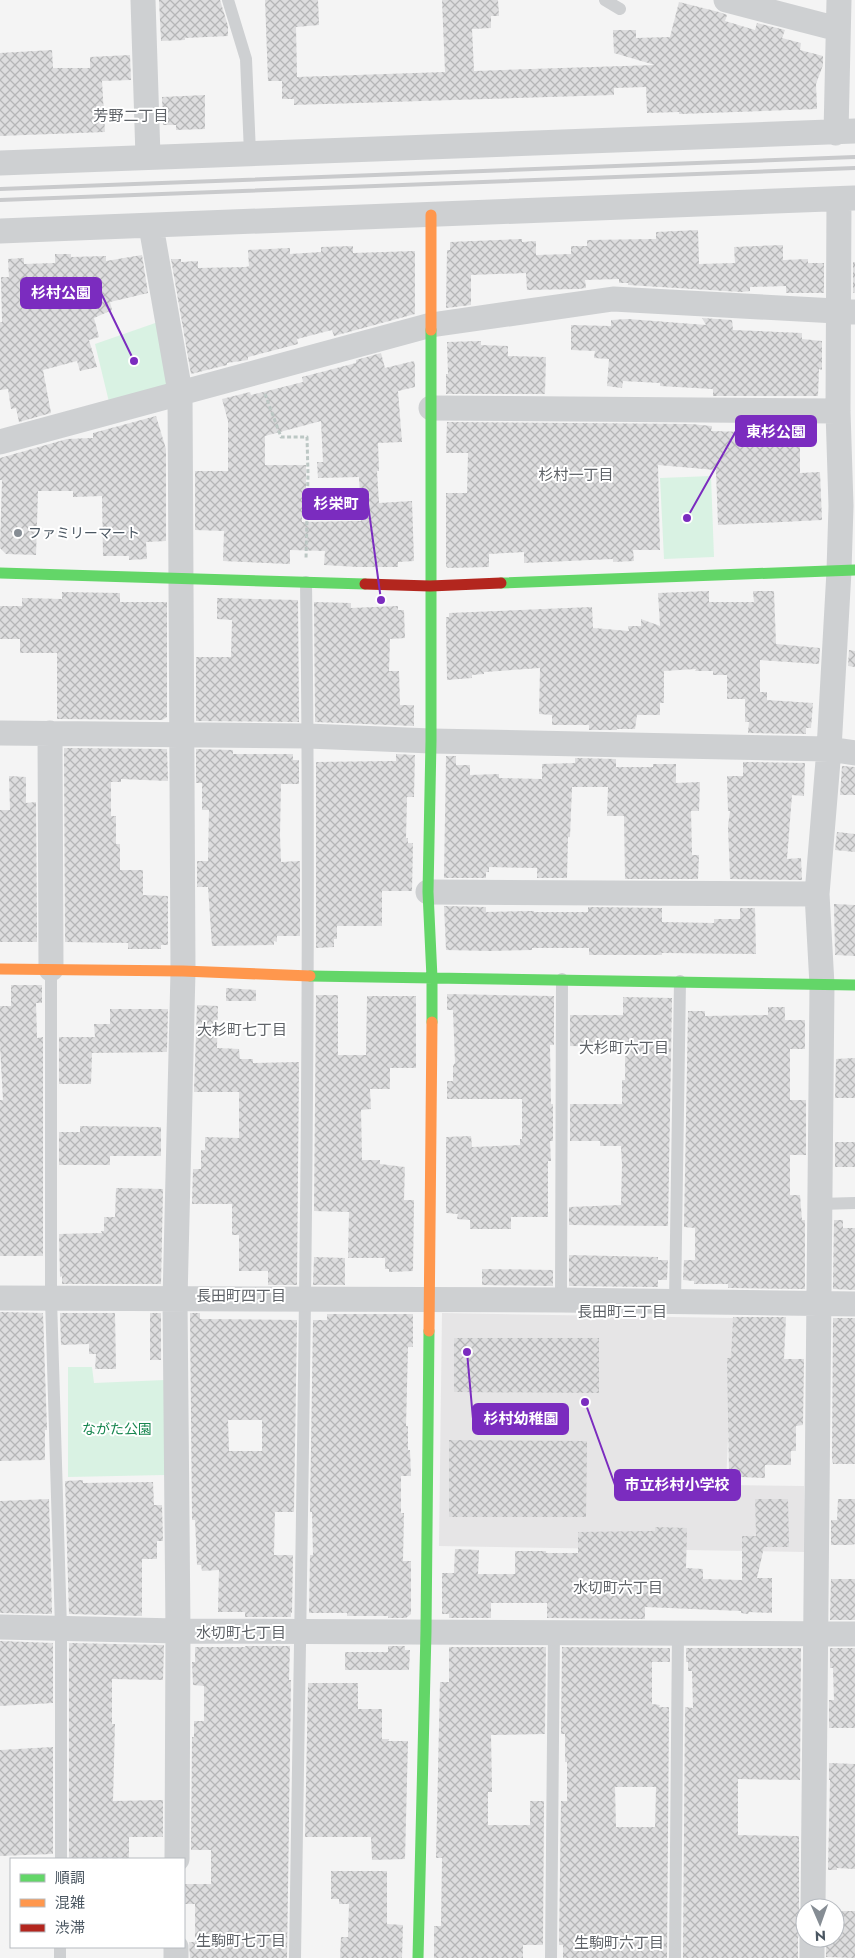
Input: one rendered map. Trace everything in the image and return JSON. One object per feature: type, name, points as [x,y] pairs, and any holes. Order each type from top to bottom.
[{"type":"street","points":[[143,0],[148,157]]},
{"type":"street","points":[[726,0],[838,29]]},
{"type":"street","points":[[0,163],[845,132],[838,29],[839,0]]},
{"type":"street","points":[[0,231],[847,199],[847,311],[838,411],[848,506],[847,570],[829,748],[817,894],[822,985],[813,1898]]},
{"type":"street","points":[[418,1958],[426,1631],[432,978],[428,892],[431,741],[432,215]]},
{"type":"street","points":[[151,226],[180,392],[183,971],[175,1300],[178,1631],[177,1858]]},
{"type":"street","points":[[0,442],[431,325],[613,299],[847,311]]},
{"type":"street","points":[[431,408],[838,411]]},
{"type":"street","points":[[0,573],[430,586],[847,570]]},
{"type":"street","points":[[50,732],[51,969]]},
{"type":"street","points":[[0,733],[308,736],[431,741],[829,748],[855,753]]},
{"type":"street","points":[[428,892],[817,894]]},
{"type":"street","points":[[0,969],[855,985]]},
{"type":"street","points":[[0,1298],[561,1300],[855,1304]]},
{"type":"street","points":[[0,1627],[178,1631],[554,1631],[855,1634]]},
{"type":"lane","points":[[228,0],[246,59],[250,153]]},
{"type":"lane","points":[[605,0],[620,9]]},
{"type":"lane","points":[[295,1958],[305,1300],[308,736],[306,582]]},
{"type":"lane","points":[[51,969],[51,1299],[61,1628],[61,1858]]},
{"type":"lane","points":[[561,1300],[562,979]]},
{"type":"lane","points":[[675,1302],[680,981]]},
{"type":"lane","points":[[819,1204],[855,1203]]},
{"type":"lane","points":[[551,1958],[554,1631]]},
{"type":"lane","points":[[675,1958],[678,1632]]},
{"type":"path","points":[[257,372],[281,437],[306,437],[308,474],[306,582]]},
{"type":"shaded area","points":[[442,1313],[733,1318],[726,1485],[804,1486],[805,1552],[439,1546]]},
{"type":"green space","points":[[161,321],[171,378],[166,387],[109,402],[95,344]]},
{"type":"green space","points":[[711,476],[714,557],[664,559],[660,478]]},
{"type":"green space","name":"ながた公園","points":[[68,1367],[92,1367],[94,1383],[165,1380],[165,1475],[68,1477]]},
{"type":"building","points":[[159,0],[220,0],[228,26],[228,36],[161,41]]},
{"type":"building","points":[[265,0],[318,0],[319,25],[296,27],[297,77],[445,72],[442,0],[498,0],[499,16],[491,16],[491,28],[472,29],[474,71],[655,65],[614,53],[613,30],[636,30],[636,38],[670,37],[679,2],[719,12],[727,15],[725,21],[755,30],[757,23],[785,30],[782,38],[801,43],[800,50],[823,56],[823,65],[816,84],[817,109],[679,114],[679,112],[647,113],[646,87],[614,88],[614,95],[294,105],[294,99],[282,99],[282,81],[268,81]]},
{"type":"building","points":[[52,50],[53,68],[90,68],[90,57],[130,55],[131,80],[102,81],[105,132],[0,136],[0,53]]},
{"type":"building","points":[[205,95],[205,129],[176,130],[176,125],[163,125],[162,97]]},
{"type":"building","points":[[698,230],[699,264],[735,263],[734,247],[783,245],[783,260],[808,259],[808,263],[824,263],[824,293],[786,293],[786,286],[750,287],[750,291],[742,292],[628,285],[628,283],[619,283],[619,279],[585,280],[586,288],[578,289],[527,290],[526,273],[471,275],[471,305],[446,308],[447,250],[450,250],[450,242],[522,239],[522,242],[536,241],[536,255],[571,254],[571,246],[587,246],[587,240],[656,239],[656,232]]},
{"type":"building","points":[[353,246],[353,253],[415,251],[415,314],[334,336],[332,330],[297,339],[298,344],[248,357],[248,360],[227,363],[227,365],[191,374],[171,259],[181,259],[181,262],[198,261],[198,268],[246,267],[249,266],[248,250],[290,248],[290,254],[321,252],[321,247]]},
{"type":"building","points":[[55,254],[71,254],[71,257],[106,256],[106,261],[142,255],[148,293],[110,302],[112,310],[94,318],[99,337],[89,340],[97,367],[80,371],[77,361],[43,370],[51,413],[19,422],[16,408],[11,409],[8,389],[0,390],[1,277],[9,277],[8,259],[24,258],[24,264],[55,263]]},
{"type":"building","points":[[853,262],[855,262],[855,293],[853,293]]},
{"type":"building","points":[[702,318],[732,320],[733,330],[802,333],[802,339],[822,341],[822,370],[819,369],[818,396],[713,396],[713,389],[660,386],[660,383],[623,381],[622,388],[607,386],[609,359],[594,358],[595,351],[571,350],[571,325],[611,326],[611,320],[628,319],[706,325]]},
{"type":"building","points":[[481,341],[481,345],[508,346],[508,356],[546,357],[545,394],[446,394],[446,374],[448,374],[447,342]]},
{"type":"building","points":[[381,353],[385,368],[414,361],[415,387],[398,391],[402,442],[378,443],[379,471],[377,471],[379,503],[412,501],[414,561],[398,562],[398,567],[324,565],[325,551],[290,550],[290,564],[223,561],[224,531],[195,530],[195,471],[228,471],[228,421],[222,399],[250,392],[251,395],[303,382],[302,377],[356,363],[356,360]],"holes":[[[321,421],[323,462],[317,462],[318,478],[359,477],[361,521],[302,522],[302,491],[306,490],[306,465],[265,465],[265,436]]]},
{"type":"building","points":[[156,416],[166,449],[166,541],[146,542],[147,559],[129,560],[129,556],[103,556],[102,496],[73,497],[73,491],[38,491],[36,555],[6,554],[0,548],[2,480],[0,480],[0,458],[67,439],[93,438],[93,433]]},
{"type":"building","points":[[447,422],[691,424],[712,426],[711,431],[746,432],[746,428],[762,429],[762,440],[800,439],[800,473],[820,472],[822,520],[718,525],[716,470],[658,465],[660,550],[633,550],[634,561],[613,562],[613,559],[524,563],[524,552],[489,554],[489,567],[448,568],[446,566],[446,493],[467,493],[468,453],[446,453]]},
{"type":"building","points":[[709,591],[709,602],[754,602],[753,591],[774,591],[776,644],[820,648],[819,664],[760,660],[760,692],[767,692],[767,700],[813,703],[811,728],[806,728],[806,734],[748,733],[749,722],[745,722],[745,699],[727,699],[727,675],[713,675],[713,671],[695,671],[696,669],[664,671],[664,703],[660,703],[660,715],[637,715],[635,729],[617,730],[589,730],[589,725],[552,725],[552,715],[539,714],[540,668],[484,672],[484,674],[472,675],[472,678],[447,680],[446,617],[449,617],[449,613],[592,607],[593,628],[629,631],[628,626],[641,626],[641,619],[660,626],[658,593]]},
{"type":"building","points":[[62,592],[120,593],[120,602],[167,602],[167,717],[162,720],[57,719],[57,653],[20,653],[20,639],[0,639],[0,606],[22,606],[22,598],[62,599]]},
{"type":"building","points":[[217,598],[298,600],[299,722],[196,721],[196,657],[231,657],[232,620],[217,619]]},
{"type":"building","points":[[314,602],[351,603],[351,608],[398,606],[398,610],[404,610],[405,638],[390,639],[389,671],[399,671],[400,705],[414,705],[414,726],[315,722]]},
{"type":"building","points":[[849,650],[855,651],[855,667],[848,666]]},
{"type":"building","points":[[64,748],[167,749],[168,781],[121,779],[121,782],[111,782],[111,816],[116,816],[116,844],[120,844],[120,870],[143,870],[143,895],[168,896],[168,945],[161,945],[161,949],[128,949],[128,943],[65,942]]},
{"type":"building","points":[[196,749],[233,750],[233,754],[293,754],[293,760],[299,760],[299,784],[281,784],[280,835],[281,862],[300,861],[300,936],[277,936],[277,942],[274,941],[274,945],[212,946],[208,887],[197,887],[197,861],[208,861],[209,810],[202,810],[202,783],[196,783]]},
{"type":"building","points":[[396,754],[415,755],[414,797],[407,797],[406,838],[408,838],[408,843],[413,843],[412,891],[382,891],[382,926],[337,926],[337,939],[334,939],[334,947],[316,948],[316,762],[396,761]]},
{"type":"building","points":[[446,756],[456,756],[456,765],[470,765],[470,775],[499,774],[499,778],[542,779],[542,764],[575,763],[575,758],[616,759],[616,767],[653,767],[653,764],[676,764],[676,783],[700,782],[699,811],[691,811],[692,855],[699,855],[698,879],[625,879],[624,816],[607,816],[608,787],[572,787],[567,878],[537,878],[537,868],[489,867],[489,872],[486,872],[486,878],[444,878]]},
{"type":"building","points":[[743,762],[805,763],[804,796],[792,795],[787,859],[801,858],[802,880],[730,879],[728,826],[730,811],[728,811],[727,776],[743,776]]},
{"type":"building","points":[[842,766],[855,767],[855,795],[840,795]]},
{"type":"building","points":[[9,776],[26,777],[26,803],[36,802],[37,942],[0,942],[0,810],[10,810]]},
{"type":"building","points":[[837,832],[855,834],[855,852],[835,850]]},
{"type":"building","points":[[834,904],[855,905],[855,956],[835,955]]},
{"type":"building","points":[[444,906],[486,907],[486,912],[588,912],[588,907],[662,908],[662,922],[714,923],[714,919],[740,919],[740,908],[755,908],[756,954],[662,953],[662,955],[589,955],[589,948],[532,948],[532,950],[490,951],[446,950]]},
{"type":"building","points":[[11,985],[42,985],[42,1003],[36,1003],[37,1038],[43,1037],[43,1256],[0,1256],[0,1100],[3,1100],[0,1006],[11,1006]]},
{"type":"building","points":[[226,988],[256,990],[256,1001],[226,1001]]},
{"type":"building","points":[[447,994],[554,996],[554,1045],[550,1045],[553,1141],[550,1141],[551,1161],[548,1161],[548,1217],[511,1217],[511,1229],[470,1229],[470,1220],[457,1219],[458,1214],[446,1213],[446,1137],[471,1136],[472,1147],[520,1145],[520,1139],[522,1139],[522,1099],[447,1099],[447,1081],[453,1081],[453,1066],[455,1063],[453,1010],[447,1010]]},
{"type":"building","points":[[316,995],[338,995],[338,1055],[366,1055],[367,996],[416,996],[416,1068],[390,1068],[390,1089],[370,1089],[371,1109],[361,1110],[362,1160],[380,1160],[380,1164],[405,1167],[404,1200],[414,1200],[413,1271],[389,1272],[389,1269],[385,1269],[385,1258],[348,1258],[349,1212],[314,1211]]},
{"type":"building","points":[[623,997],[672,998],[668,1226],[569,1225],[569,1207],[621,1205],[622,1164],[621,1146],[600,1146],[600,1141],[570,1141],[570,1104],[622,1104],[622,1080],[625,1080],[625,1047],[570,1046],[570,1015],[623,1015]]},
{"type":"building","points":[[197,1005],[218,1006],[217,1048],[239,1049],[240,1059],[253,1059],[253,1063],[299,1062],[297,1285],[268,1285],[268,1271],[239,1271],[239,1235],[232,1235],[232,1204],[192,1204],[193,1169],[201,1169],[201,1150],[205,1150],[205,1137],[239,1138],[239,1092],[194,1092]]},
{"type":"building","points":[[768,1007],[785,1007],[785,1020],[805,1020],[805,1049],[790,1049],[790,1100],[806,1100],[806,1155],[790,1155],[790,1195],[800,1195],[802,1220],[805,1220],[805,1289],[728,1288],[728,1284],[694,1284],[694,1281],[683,1280],[684,1260],[695,1260],[695,1228],[684,1227],[688,1011],[705,1011],[705,1016],[768,1015]]},
{"type":"building","points":[[110,1009],[168,1009],[167,1052],[92,1053],[91,1084],[59,1084],[59,1037],[95,1037],[94,1024],[110,1024]]},
{"type":"building","points":[[855,1058],[855,1098],[835,1098],[836,1059]]},
{"type":"building","points":[[80,1126],[161,1127],[161,1156],[110,1156],[110,1165],[59,1165],[59,1132],[80,1132]]},
{"type":"building","points":[[835,1142],[855,1142],[855,1167],[835,1167]]},
{"type":"building","points":[[116,1188],[163,1189],[161,1284],[62,1284],[62,1276],[60,1277],[59,1234],[102,1233],[101,1231],[104,1231],[104,1217],[115,1217]]},
{"type":"building","points":[[834,1220],[843,1220],[843,1228],[855,1228],[855,1290],[833,1289]]},
{"type":"building","points":[[569,1255],[658,1257],[658,1260],[668,1260],[667,1280],[658,1280],[658,1287],[569,1286]]},
{"type":"building","points":[[314,1257],[345,1258],[345,1285],[313,1285]]},
{"type":"building","points":[[482,1269],[553,1270],[553,1286],[482,1285]]},
{"type":"building","points":[[0,1312],[43,1313],[47,1430],[45,1430],[45,1460],[0,1461]]},
{"type":"building","points":[[60,1313],[115,1313],[116,1369],[95,1369],[96,1354],[89,1354],[89,1344],[61,1345]]},
{"type":"building","points":[[150,1313],[161,1313],[161,1360],[150,1360]]},
{"type":"building","points":[[190,1313],[200,1313],[200,1319],[297,1320],[294,1512],[275,1512],[274,1555],[293,1555],[291,1617],[245,1617],[245,1612],[218,1612],[219,1570],[202,1571],[201,1565],[197,1565],[195,1520],[192,1520]],"holes":[[[228,1420],[262,1420],[262,1451],[229,1451]]]},
{"type":"building","points":[[327,1314],[413,1314],[413,1347],[408,1347],[406,1426],[408,1426],[411,1476],[401,1476],[401,1513],[404,1513],[403,1561],[411,1561],[411,1614],[406,1618],[347,1616],[347,1613],[309,1613],[310,1555],[313,1555],[312,1512],[310,1512],[313,1320],[327,1320]]},
{"type":"building","points":[[733,1317],[786,1317],[784,1359],[804,1359],[803,1425],[796,1426],[796,1451],[791,1451],[791,1465],[765,1465],[765,1478],[741,1477],[741,1472],[729,1472],[727,1358],[731,1358]]},
{"type":"building","points":[[833,1318],[855,1318],[855,1464],[833,1464],[832,1459]]},
{"type":"building","points":[[454,1338],[599,1338],[599,1393],[454,1392]]},
{"type":"building","points":[[449,1440],[587,1441],[586,1517],[449,1517]]},
{"type":"building","points":[[83,1480],[83,1483],[153,1482],[154,1505],[162,1505],[163,1541],[157,1541],[157,1559],[142,1559],[142,1616],[69,1614],[65,1481]]},
{"type":"building","points":[[49,1499],[52,1614],[0,1613],[0,1501]]},
{"type":"building","points":[[755,1499],[788,1499],[789,1547],[764,1547],[757,1578],[772,1578],[772,1613],[749,1612],[748,1614],[741,1613],[741,1611],[645,1607],[645,1619],[547,1618],[547,1603],[491,1603],[491,1618],[449,1618],[449,1614],[442,1614],[442,1573],[454,1573],[455,1549],[479,1550],[478,1574],[515,1574],[515,1551],[578,1553],[578,1532],[655,1531],[655,1527],[687,1528],[686,1568],[703,1569],[703,1579],[742,1580],[742,1536],[756,1536]]},
{"type":"building","points":[[838,1499],[855,1499],[855,1544],[831,1545],[831,1520],[837,1520]]},
{"type":"building","points":[[831,1579],[855,1579],[855,1620],[830,1620]]},
{"type":"building","points":[[0,1641],[53,1643],[53,1703],[0,1706]]},
{"type":"building","points":[[69,1643],[164,1645],[163,1680],[112,1679],[112,1724],[115,1724],[113,1801],[163,1800],[163,1837],[129,1837],[129,1858],[69,1858]]},
{"type":"building","points":[[290,1646],[287,1958],[190,1958],[189,1942],[195,1942],[195,1904],[185,1904],[185,1884],[211,1884],[211,1850],[191,1850],[192,1737],[194,1737],[194,1721],[204,1721],[204,1686],[193,1685],[192,1662],[195,1662],[195,1647]]},
{"type":"building","points":[[388,1646],[405,1646],[405,1650],[410,1650],[409,1670],[345,1670],[345,1652],[388,1652]]},
{"type":"building","points":[[449,1647],[546,1647],[545,1734],[491,1735],[492,1792],[488,1792],[488,1825],[530,1825],[530,1801],[544,1801],[543,1945],[523,1945],[523,1958],[434,1958],[434,1926],[441,1926],[442,1858],[436,1858],[440,1682],[449,1682]]},
{"type":"building","points":[[562,1647],[670,1648],[670,1662],[652,1662],[652,1704],[660,1705],[659,1707],[669,1707],[667,1958],[563,1958],[563,1945],[559,1945],[561,1801],[567,1801],[567,1762],[565,1762],[565,1734],[561,1734]],"holes":[[[615,1787],[656,1787],[655,1827],[616,1827]]]},
{"type":"building","points":[[686,1648],[801,1648],[800,1780],[738,1779],[738,1835],[799,1836],[799,1898],[795,1898],[795,1948],[798,1948],[798,1958],[683,1958],[685,1707],[693,1708],[692,1671],[688,1671],[688,1662],[686,1662]]},
{"type":"building","points":[[830,1648],[855,1648],[855,1728],[829,1728],[829,1700],[834,1700],[833,1668],[830,1668]]},
{"type":"building","points":[[308,1683],[358,1683],[358,1709],[382,1709],[382,1739],[389,1739],[388,1741],[408,1741],[405,1859],[372,1860],[371,1837],[305,1837]]},
{"type":"building","points":[[53,1747],[53,1854],[0,1856],[0,1750]]},
{"type":"building","points":[[829,1763],[855,1764],[855,1869],[837,1868],[837,1870],[828,1870]]},
{"type":"building","points":[[331,1871],[387,1871],[387,1924],[403,1925],[402,1958],[340,1958],[341,1937],[348,1937],[349,1904],[339,1904],[339,1899],[331,1899]]},
{"type":"building","points":[[845,1911],[855,1911],[855,1958],[826,1957],[826,1948],[845,1948]]},
{"type":"railway","points":[[0,189],[855,157]]},
{"type":"railway","points":[[0,200],[855,168]]},
{"type":"traffic: fast","points":[[431,330],[431,741],[428,892],[432,1022]]},
{"type":"traffic: fast","points":[[501,583],[855,570]]},
{"type":"traffic: fast","points":[[0,573],[365,584]]},
{"type":"traffic: fast","points":[[310,976],[855,985]]},
{"type":"traffic: fast","points":[[418,1958],[426,1631],[429,1331]]},
{"type":"traffic: slow","points":[[431,215],[431,330]]},
{"type":"traffic: slow","points":[[0,969],[183,971],[310,976]]},
{"type":"traffic: slow","points":[[429,1331],[432,1022]]},
{"type":"traffic: jam","points":[[365,584],[430,586],[501,583]]},
{"type":"place","name":"杉村公園","points":[[134,361]]},
{"type":"place","name":"東杉公園","points":[[687,518]]},
{"type":"place","name":"ファミリーマート","points":[[18,533]]},
{"type":"place","name":"杉栄町","points":[[381,600]]},
{"type":"place","name":"杉村幼稚園","points":[[467,1352]]},
{"type":"place","name":"市立杉村小学校","points":[[585,1402]]},
{"type":"district","name":"芳野二丁目","points":[[131,116]]},
{"type":"district","name":"杉村一丁目","points":[[576,475]]},
{"type":"district","name":"大杉町七丁目","points":[[242,1030]]},
{"type":"district","name":"大杉町六丁目","points":[[624,1048]]},
{"type":"district","name":"長田町四丁目","points":[[241,1296]]},
{"type":"district","name":"長田町三丁目","points":[[622,1312]]},
{"type":"district","name":"水切町六丁目","points":[[618,1588]]},
{"type":"district","name":"水切町七丁目","points":[[241,1633]]},
{"type":"district","name":"生駒町七丁目","points":[[241,1941]]},
{"type":"district","name":"生駒町六丁目","points":[[619,1943]]}]
